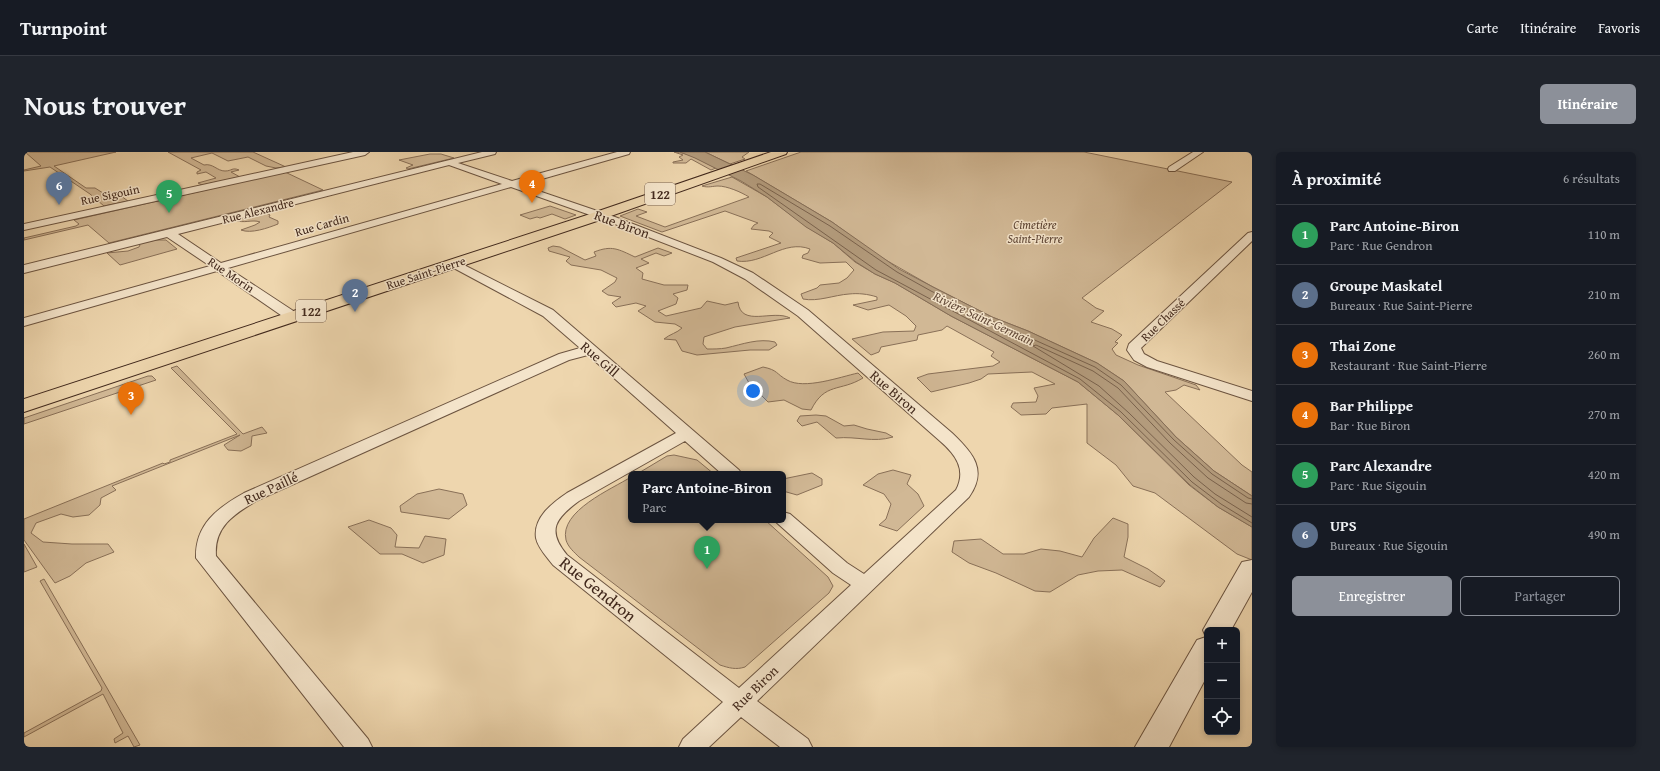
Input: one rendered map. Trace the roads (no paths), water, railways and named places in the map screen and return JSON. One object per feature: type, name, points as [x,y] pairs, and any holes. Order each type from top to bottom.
[{"type":"main road","name":"Rue Saint-Pierre","points":[[24,406],[454,264],[782,152]]},
{"type":"street","name":"Rue Sigouin","points":[[24,227],[365,152]]},
{"type":"street","name":"Rue Alexandre","points":[[24,269],[492,152]]},
{"type":"street","name":"Rue Cardin","points":[[24,322],[626,152]]},
{"type":"street","points":[[1172,169],[1199,152]]},
{"type":"street","name":"Rue Biron","points":[[450,163],[599,215],[717,260],[744,273],[773,290],[815,322],[946,437],[963,454],[970,470],[968,486],[963,493],[692,747]]},
{"type":"street","name":"Rue Morin","points":[[169,233],[293,317]]},
{"type":"street","name":"Rue Chassé","points":[[1252,235],[1134,347],[1134,350],[1139,357],[1152,364],[1252,396]]},
{"type":"street","name":"Rue Gill","points":[[454,264],[542,310],[729,471]]},
{"type":"street","name":"Rue Paillé","points":[[359,747],[206,558],[205,540],[210,530],[225,513],[236,504],[250,497],[564,357],[590,350]]},
{"type":"street","name":"Rue Gendron","points":[[686,434],[665,444],[565,502],[552,516],[546,527],[546,539],[551,549],[560,560],[799,747]]},
{"type":"street","points":[[786,521],[840,568],[866,585]]},
{"type":"street","points":[[1219,627],[1251,569]]},
{"type":"street","points":[[1152,747],[1204,653]]},
{"type":"water","name":"Rivière Saint-Germain","points":[[680,152],[705,152],[753,175],[832,222],[899,269],[992,317],[1028,331],[1097,363],[1124,381],[1176,437],[1214,471],[1252,496],[1252,527],[1218,507],[1190,485],[1118,415],[1078,382],[951,316],[895,283],[875,274],[856,262],[833,243],[806,227],[767,197],[741,181]]},
{"type":"place","name":"Bar Philippe","points":[[532,203]]},
{"type":"place","name":"UPS","points":[[59,205]]},
{"type":"place","name":"Parc Alexandre","points":[[169,213]]},
{"type":"place","name":"Groupe Maskatel","points":[[355,312]]},
{"type":"place","name":"Thai Zone","points":[[131,415]]},
{"type":"place","name":"Parc Antoine-Biron","points":[[707,569]]},
{"type":"park label","name":"Cimetière Saint-Pierre","points":[[1035,232]]}]
